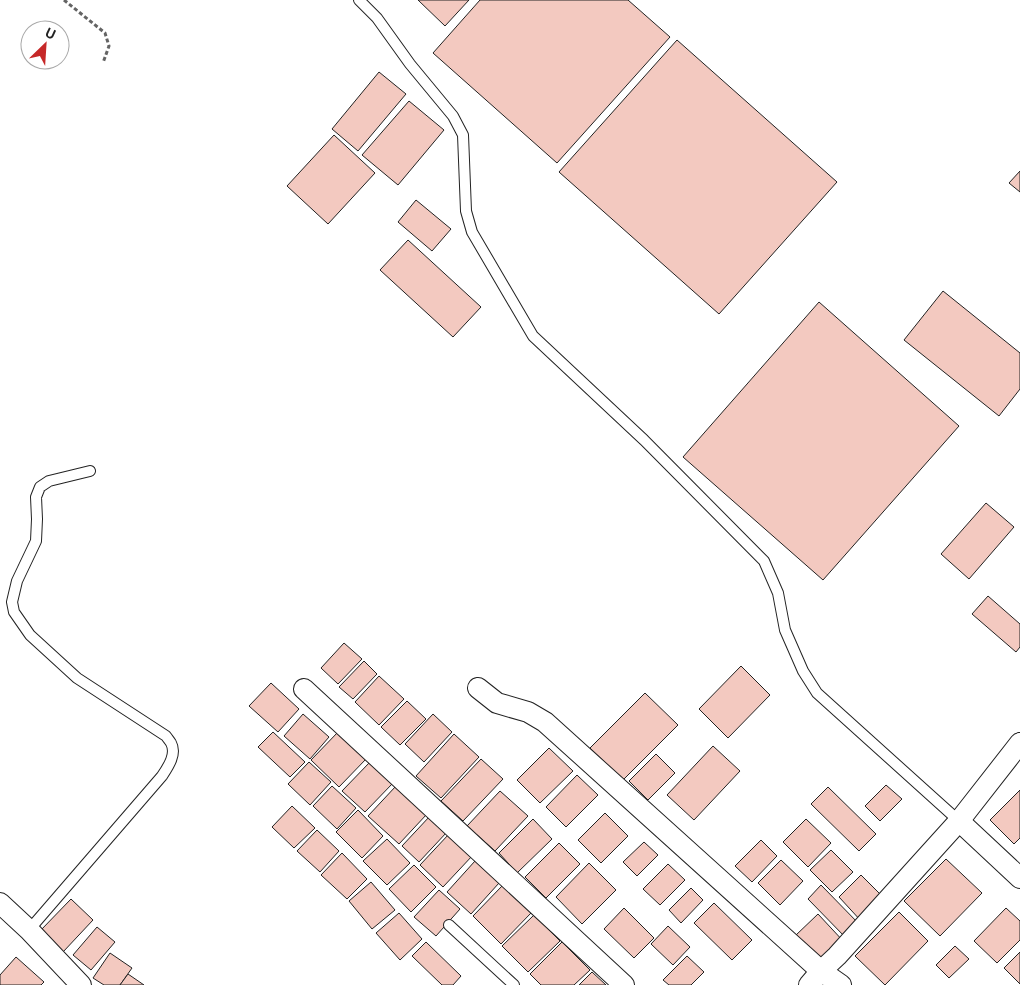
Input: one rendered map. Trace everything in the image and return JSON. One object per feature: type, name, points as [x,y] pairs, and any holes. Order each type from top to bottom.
[{"type":"street","points":[[478,688],[497,703],[528,712],[545,722],[815,978],[841,985]]},
{"type":"street","points":[[304,689],[624,985]]},
{"type":"street","points":[[815,978],[959,821],[1020,743]]},
{"type":"street","points":[[959,821],[1020,878]]},
{"type":"street","points":[[0,903],[29,930],[81,985]]},
{"type":"lane","points":[[358,0],[377,18],[410,64],[453,116],[463,135],[466,211],[472,232],[533,336],[644,440],[764,561],[778,593],[785,630],[803,671],[817,693],[959,821]]},
{"type":"lane","points":[[29,930],[162,776],[173,756],[173,745],[166,736],[77,678],[30,635],[14,612],[12,602],[17,581],[36,541],[36,498],[40,488],[49,481],[90,471]]},
{"type":"lane","points":[[449,925],[514,985]]},
{"type":"path","points":[[64,0],[105,34],[109,46],[103,63]]},
{"type":"building","points":[[418,0],[469,0],[445,26]]},
{"type":"building","points":[[480,0],[628,0],[670,37],[557,163],[433,53]]},
{"type":"building","points":[[677,40],[837,182],[719,314],[559,172]]},
{"type":"building","points":[[379,72],[406,94],[358,151],[332,129]]},
{"type":"building","points":[[409,101],[444,130],[398,185],[362,155]]},
{"type":"building","points":[[334,135],[375,173],[328,224],[287,186]]},
{"type":"building","points":[[1020,171],[1020,192],[1009,183]]},
{"type":"building","points":[[416,200],[451,229],[432,251],[398,222]]},
{"type":"building","points":[[408,240],[481,307],[453,337],[380,270]]},
{"type":"building","points":[[943,291],[1020,353],[1020,389],[999,416],[904,340]]},
{"type":"building","points":[[819,302],[959,426],[823,580],[683,457]]},
{"type":"building","points":[[986,503],[1014,527],[969,579],[941,554]]},
{"type":"building","points":[[988,596],[1020,624],[1020,647],[1016,652],[972,614]]},
{"type":"building","points":[[344,643],[362,659],[338,684],[321,668]]},
{"type":"building","points":[[364,661],[377,674],[353,699],[339,687]]},
{"type":"building","points":[[741,666],[770,695],[728,738],[699,709]]},
{"type":"building","points":[[379,676],[404,699],[379,725],[355,702]]},
{"type":"building","points":[[271,683],[299,709],[278,732],[249,706]]},
{"type":"building","points":[[645,693],[678,725],[623,780],[590,748]]},
{"type":"building","points":[[407,701],[426,719],[400,745],[381,727]]},
{"type":"building","points":[[303,714],[329,737],[310,759],[284,736]]},
{"type":"building","points":[[433,714],[452,732],[424,762],[405,744]]},
{"type":"building","points":[[339,731],[367,758],[339,787],[311,760]]},
{"type":"building","points":[[273,732],[305,762],[290,777],[258,747]]},
{"type":"building","points":[[454,734],[479,757],[441,798],[416,776]]},
{"type":"building","points":[[713,746],[740,771],[694,820],[667,795]]},
{"type":"building","points":[[549,748],[573,771],[540,803],[517,780]]},
{"type":"building","points":[[656,754],[675,773],[648,800],[629,781]]},
{"type":"building","points":[[481,759],[503,779],[463,821],[441,801]]},
{"type":"building","points":[[309,762],[331,782],[310,805],[288,784]]},
{"type":"building","points":[[370,762],[393,783],[365,812],[342,791]]},
{"type":"building","points":[[577,775],[598,795],[566,827],[546,807]]},
{"type":"building","points":[[886,785],[902,799],[880,821],[865,806]]},
{"type":"building","points":[[332,786],[356,808],[337,829],[313,806]]},
{"type":"building","points":[[396,786],[427,814],[399,844],[368,816]]},
{"type":"building","points":[[828,787],[876,834],[859,851],[811,804]]},
{"type":"building","points":[[1020,790],[1020,838],[1014,844],[990,820]]},
{"type":"building","points":[[500,791],[528,816],[495,851],[467,826]]},
{"type":"building","points":[[292,806],[315,828],[294,848],[272,827]]},
{"type":"building","points":[[358,810],[383,836],[362,858],[336,832]]},
{"type":"building","points":[[605,813],[628,836],[601,863],[578,840]]},
{"type":"building","points":[[430,816],[447,832],[419,862],[402,846]]},
{"type":"building","points":[[533,819],[552,839],[517,873],[499,853]]},
{"type":"building","points":[[806,819],[831,843],[808,867],[783,842]]},
{"type":"building","points":[[317,830],[339,851],[320,872],[297,851]]},
{"type":"building","points":[[449,834],[473,855],[443,887],[420,865]]},
{"type":"building","points":[[387,839],[410,863],[387,885],[363,861]]},
{"type":"building","points":[[761,840],[777,856],[752,882],[735,866]]},
{"type":"building","points":[[644,842],[658,855],[637,876],[623,862]]},
{"type":"building","points":[[559,843],[580,864],[546,898],[525,877]]},
{"type":"building","points":[[831,850],[853,872],[832,892],[810,870]]},
{"type":"building","points":[[342,853],[367,879],[347,899],[321,875]]},
{"type":"building","points":[[946,859],[982,893],[940,936],[904,901]]},
{"type":"building","points":[[781,860],[803,881],[780,905],[758,883]]},
{"type":"building","points":[[475,861],[499,883],[471,914],[447,892]]},
{"type":"building","points":[[589,863],[616,890],[582,924],[556,897]]},
{"type":"building","points":[[668,864],[685,880],[660,905],[643,889]]},
{"type":"building","points":[[414,865],[436,887],[411,912],[389,889]]},
{"type":"building","points":[[861,875],[885,899],[862,922],[839,897]]},
{"type":"building","points":[[371,882],[395,910],[372,929],[349,901]]},
{"type":"building","points":[[503,885],[531,913],[501,944],[473,916]]},
{"type":"building","points":[[821,885],[861,926],[847,939],[808,899]]},
{"type":"building","points":[[691,888],[703,900],[681,923],[669,910]]},
{"type":"building","points":[[439,890],[460,909],[436,936],[414,917]]},
{"type":"building","points":[[71,899],[93,920],[63,952],[40,931]]},
{"type":"building","points":[[714,903],[752,940],[732,960],[694,923]]},
{"type":"building","points":[[624,908],[654,938],[634,958],[604,929]]},
{"type":"building","points":[[1006,908],[1020,921],[1020,940],[997,963],[974,941]]},
{"type":"building","points":[[899,912],[928,941],[885,985],[855,956]]},
{"type":"building","points":[[399,913],[422,939],[400,960],[376,933]]},
{"type":"building","points":[[818,914],[845,943],[822,964],[795,936]]},
{"type":"building","points":[[534,915],[560,941],[528,972],[502,946]]},
{"type":"building","points":[[668,926],[690,947],[673,965],[651,944]]},
{"type":"building","points":[[97,927],[115,942],[91,970],[73,955]]},
{"type":"building","points":[[426,942],[461,976],[453,985],[442,985],[412,956]]},
{"type":"building","points":[[562,942],[590,970],[574,985],[541,985],[530,974]]},
{"type":"building","points":[[955,946],[969,959],[949,978],[936,965]]},
{"type":"building","points":[[1020,952],[1020,984],[1004,968]]},
{"type":"building","points":[[110,953],[132,968],[120,985],[104,985],[93,978]]},
{"type":"building","points":[[687,956],[704,972],[691,985],[669,985],[663,980]]},
{"type":"building","points":[[16,957],[44,982],[41,985],[0,985],[0,975]]},
{"type":"building","points":[[592,972],[606,985],[579,985]]},
{"type":"building","points":[[128,974],[144,985],[120,985]]}]
